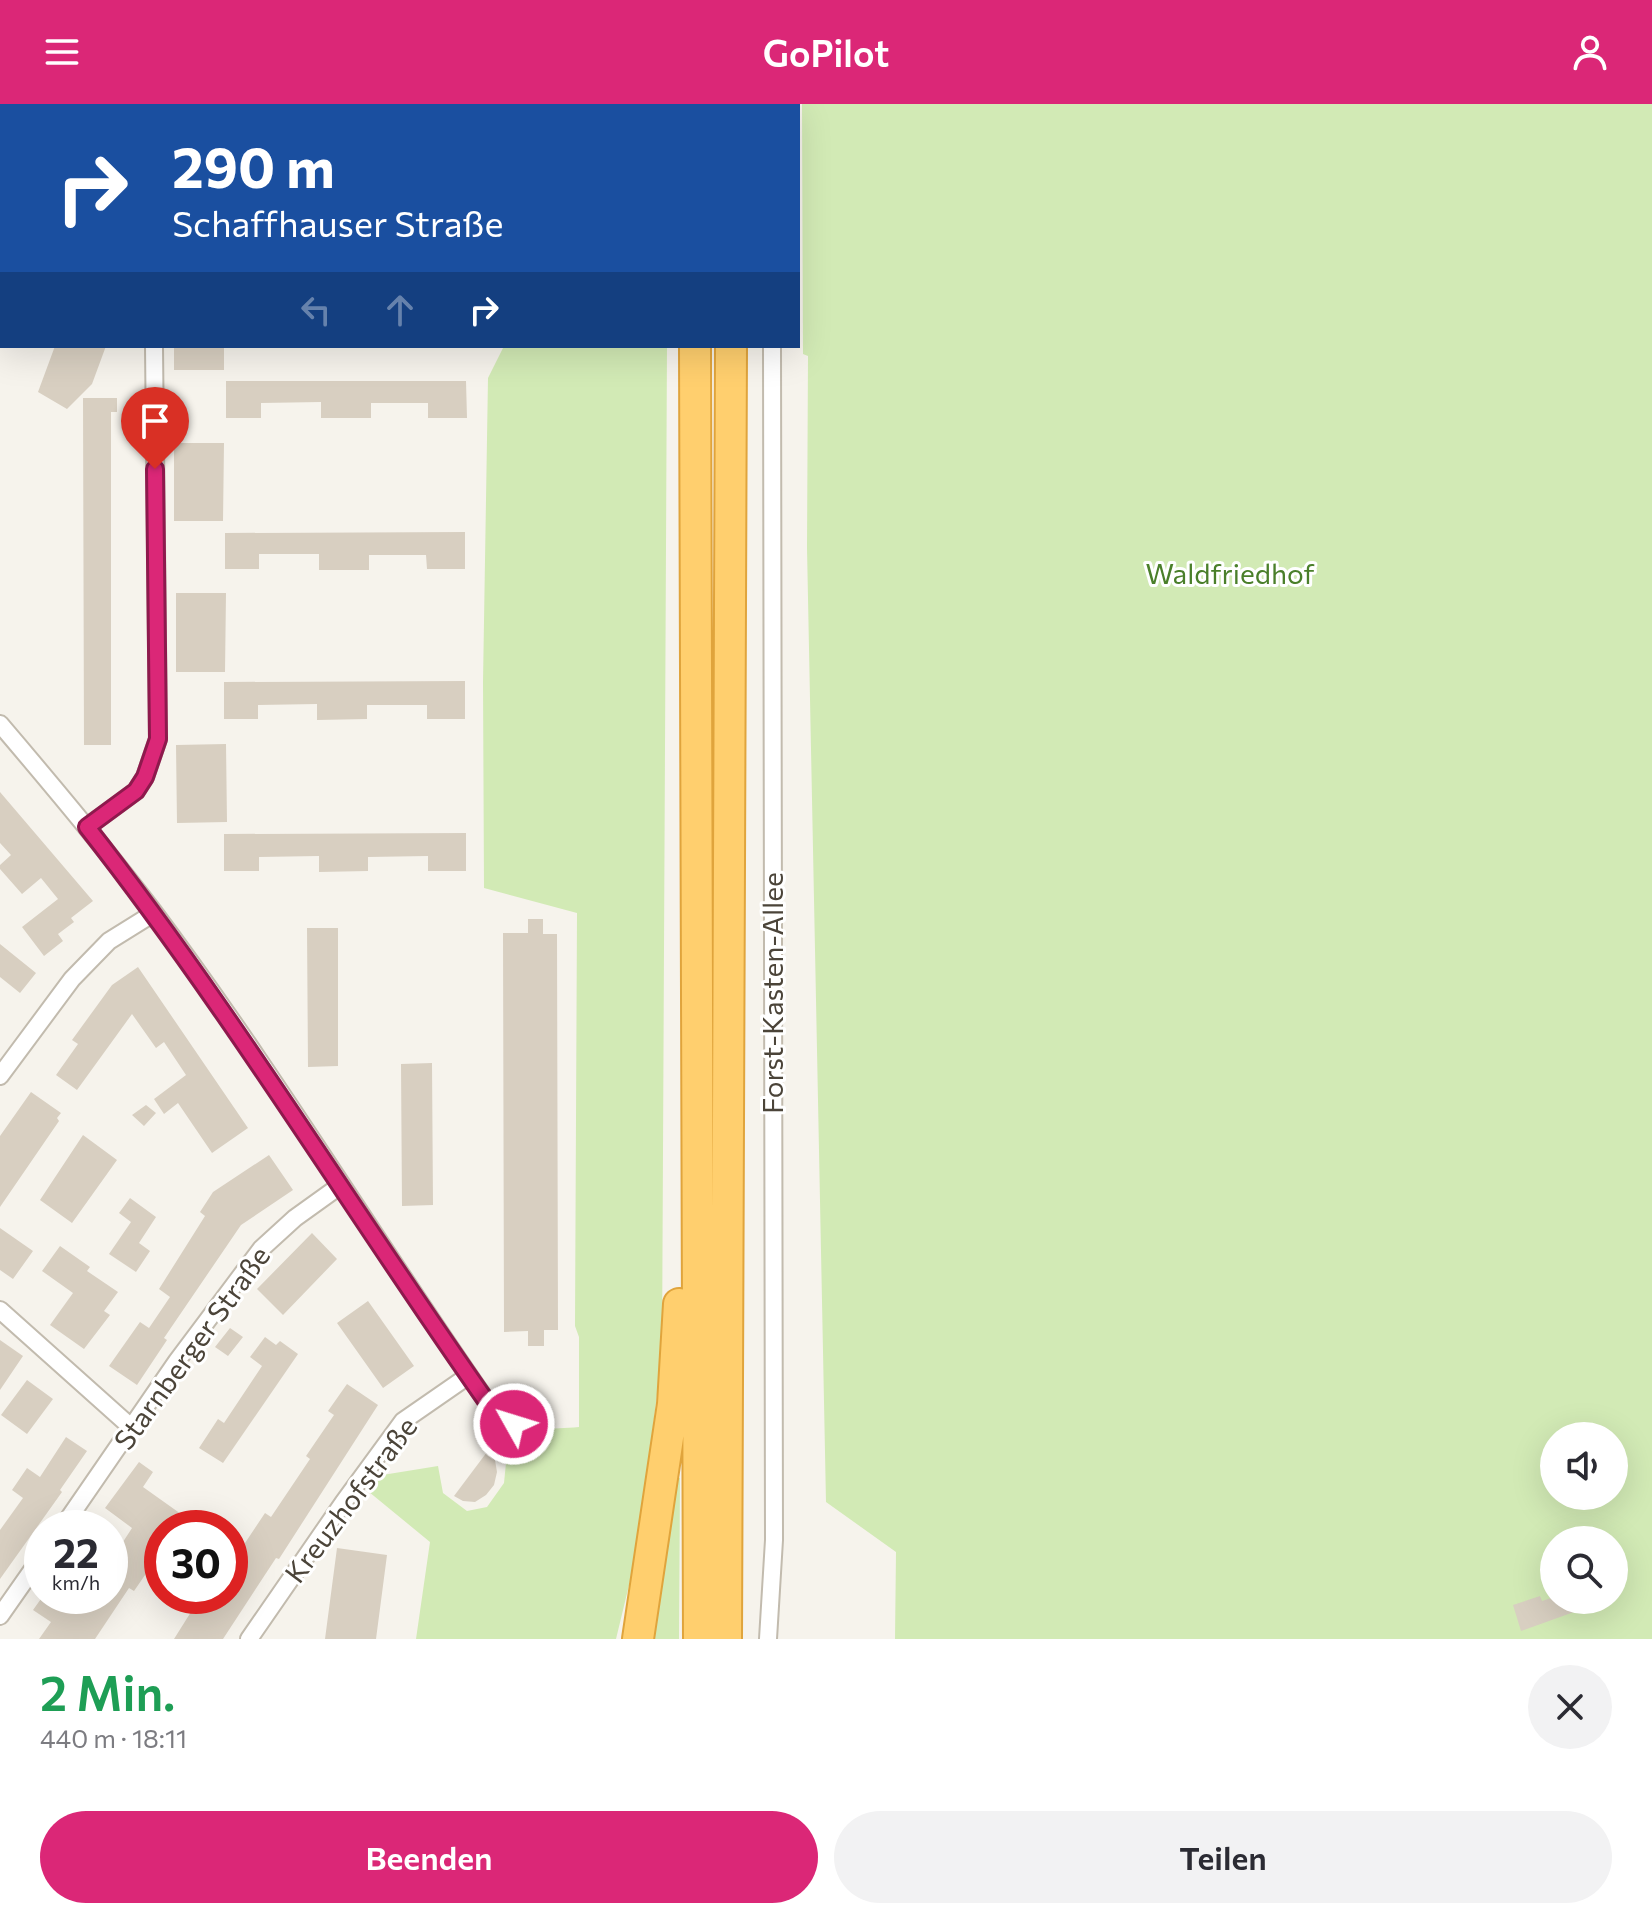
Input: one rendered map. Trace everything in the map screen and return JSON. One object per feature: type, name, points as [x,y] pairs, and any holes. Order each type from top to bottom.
[{"type":"highway","points":[[695,348],[699,1639]]},
{"type":"highway","points":[[726,1639],[731,348]]},
{"type":"highway","points":[[638,1636],[673,1404],[683,1235],[696,1180]]},
{"type":"highway","points":[[726,1568],[744,1639]]},
{"type":"street","points":[[87,827],[136,791],[145,777],[158,739],[154,348]]},
{"type":"street","name":"Forst-Kasten-Allee","points":[[768,1639],[774,1540],[772,348]]},
{"type":"street","points":[[0,724],[154,913],[235,1027],[468,1376],[501,1422],[514,1424]]},
{"type":"street","points":[[0,1076],[72,979],[109,941],[154,913]]},
{"type":"street","name":"Starnberger Straße","points":[[75,1510],[177,1361],[261,1249],[295,1218],[341,1185]]},
{"type":"street","points":[[0,1310],[132,1428]]},
{"type":"street","name":"Kreuzhofstraße","points":[[249,1639],[403,1421],[468,1376]]},
{"type":"street","points":[[0,1616],[24,1582]]},
{"type":"green space","name":"Waldfriedhof","points":[[802,104],[1652,104],[1652,1639],[895,1639],[896,1552],[826,1502],[807,548],[808,356],[803,354]]},
{"type":"green space","points":[[503,348],[667,348],[662,1354],[638,1548],[616,1639],[416,1639],[430,1542],[363,1487],[370,1477],[438,1466],[443,1493],[467,1511],[487,1507],[504,1483],[506,1463],[491,1448],[522,1433],[579,1427],[579,1337],[575,1326],[577,913],[484,888],[483,682],[488,378]]},
{"type":"green space","points":[[674,1477],[680,1478],[679,1639],[650,1639]]},
{"type":"building","points":[[54,348],[105,348],[92,384],[67,409],[38,392]]},
{"type":"building","points":[[174,348],[224,348],[224,370],[174,370]]},
{"type":"building","points":[[226,381],[466,381],[467,418],[428,418],[428,403],[371,403],[371,418],[321,418],[321,402],[261,403],[261,418],[226,418]]},
{"type":"building","points":[[83,398],[117,398],[117,412],[111,412],[111,745],[84,745]]},
{"type":"building","points":[[174,443],[224,443],[223,521],[174,521]]},
{"type":"building","points":[[465,532],[465,569],[427,569],[426,555],[369,555],[369,570],[319,570],[319,554],[259,554],[259,569],[225,569],[225,533]]},
{"type":"building","points":[[176,593],[226,593],[225,672],[176,672]]},
{"type":"building","points":[[465,681],[465,719],[427,719],[427,705],[367,705],[367,719],[317,720],[317,704],[258,705],[258,719],[224,719],[224,682]]},
{"type":"building","points":[[226,744],[227,822],[177,823],[176,745]]},
{"type":"building","points":[[0,792],[93,901],[71,918],[74,922],[58,934],[63,941],[44,956],[22,927],[58,899],[41,878],[22,894],[0,869],[0,865],[11,855],[0,843]]},
{"type":"building","points":[[466,833],[466,871],[428,871],[428,856],[368,857],[368,871],[319,872],[319,856],[259,857],[259,871],[224,871],[224,834]]},
{"type":"building","points":[[528,919],[543,919],[543,934],[557,934],[558,1330],[544,1330],[544,1346],[528,1346],[528,1331],[504,1332],[503,933],[528,933]]},
{"type":"building","points":[[307,928],[338,928],[338,1066],[308,1067]]},
{"type":"building","points":[[0,944],[36,973],[20,993],[0,977]]},
{"type":"building","points":[[138,967],[248,1128],[212,1153],[178,1103],[164,1114],[154,1099],[186,1075],[164,1042],[156,1048],[132,1014],[77,1090],[56,1075],[78,1044],[72,1040],[112,985]]},
{"type":"building","points":[[432,1063],[433,1205],[402,1206],[401,1064]]},
{"type":"building","points":[[31,1092],[61,1113],[57,1118],[59,1121],[0,1207],[0,1136]]},
{"type":"building","points":[[146,1105],[156,1113],[144,1126],[132,1115]]},
{"type":"building","points":[[83,1135],[117,1160],[72,1223],[40,1200]]},
{"type":"building","points":[[269,1155],[293,1190],[241,1225],[164,1338],[167,1340],[137,1385],[109,1366],[140,1322],[149,1328],[170,1297],[159,1289],[205,1216],[200,1212],[213,1192]]},
{"type":"building","points":[[130,1198],[156,1217],[139,1243],[150,1251],[136,1272],[109,1254],[131,1222],[119,1213]]},
{"type":"building","points":[[0,1228],[33,1251],[13,1279],[0,1270]]},
{"type":"building","points":[[312,1233],[337,1259],[283,1315],[257,1289]]},
{"type":"building","points":[[60,1246],[90,1267],[87,1271],[118,1292],[104,1311],[110,1315],[84,1349],[50,1325],[73,1293],[42,1271]]},
{"type":"building","points":[[368,1301],[414,1366],[383,1388],[337,1323]]},
{"type":"building","points":[[230,1328],[243,1337],[228,1356],[215,1347]]},
{"type":"building","points":[[265,1337],[276,1345],[280,1341],[298,1354],[223,1463],[199,1448],[218,1419],[224,1423],[262,1366],[250,1357]]},
{"type":"building","points":[[0,1340],[23,1356],[0,1390]]},
{"type":"building","points":[[27,1380],[53,1399],[27,1434],[1,1415]]},
{"type":"building","points":[[347,1384],[378,1405],[279,1559],[276,1558],[248,1601],[248,1538],[265,1513],[271,1517],[310,1459],[306,1456],[334,1415],[328,1411]]},
{"type":"building","points":[[66,1437],[87,1451],[49,1510],[24,1510],[24,1545],[0,1579],[0,1530],[23,1498],[12,1490],[27,1468],[40,1477]]},
{"type":"building","points":[[487,1452],[495,1460],[497,1472],[494,1485],[475,1502],[454,1496]]},
{"type":"building","points":[[139,1462],[153,1472],[143,1487],[175,1510],[144,1510],[144,1576],[134,1591],[128,1590],[128,1534],[132,1528],[128,1525],[128,1510],[105,1508]]},
{"type":"building","points":[[337,1548],[387,1555],[376,1639],[325,1639]]},
{"type":"building","points":[[1540,1596],[1540,1614],[1568,1614],[1521,1631],[1513,1605]]},
{"type":"building","points":[[39,1614],[112,1614],[95,1639],[39,1639],[51,1622]]},
{"type":"building","points":[[190,1614],[239,1614],[223,1639],[174,1639]]},
{"type":"route","points":[[155,469],[158,739],[145,777],[136,791],[87,827],[154,913],[235,1027],[468,1376],[501,1422],[514,1424]]}]
